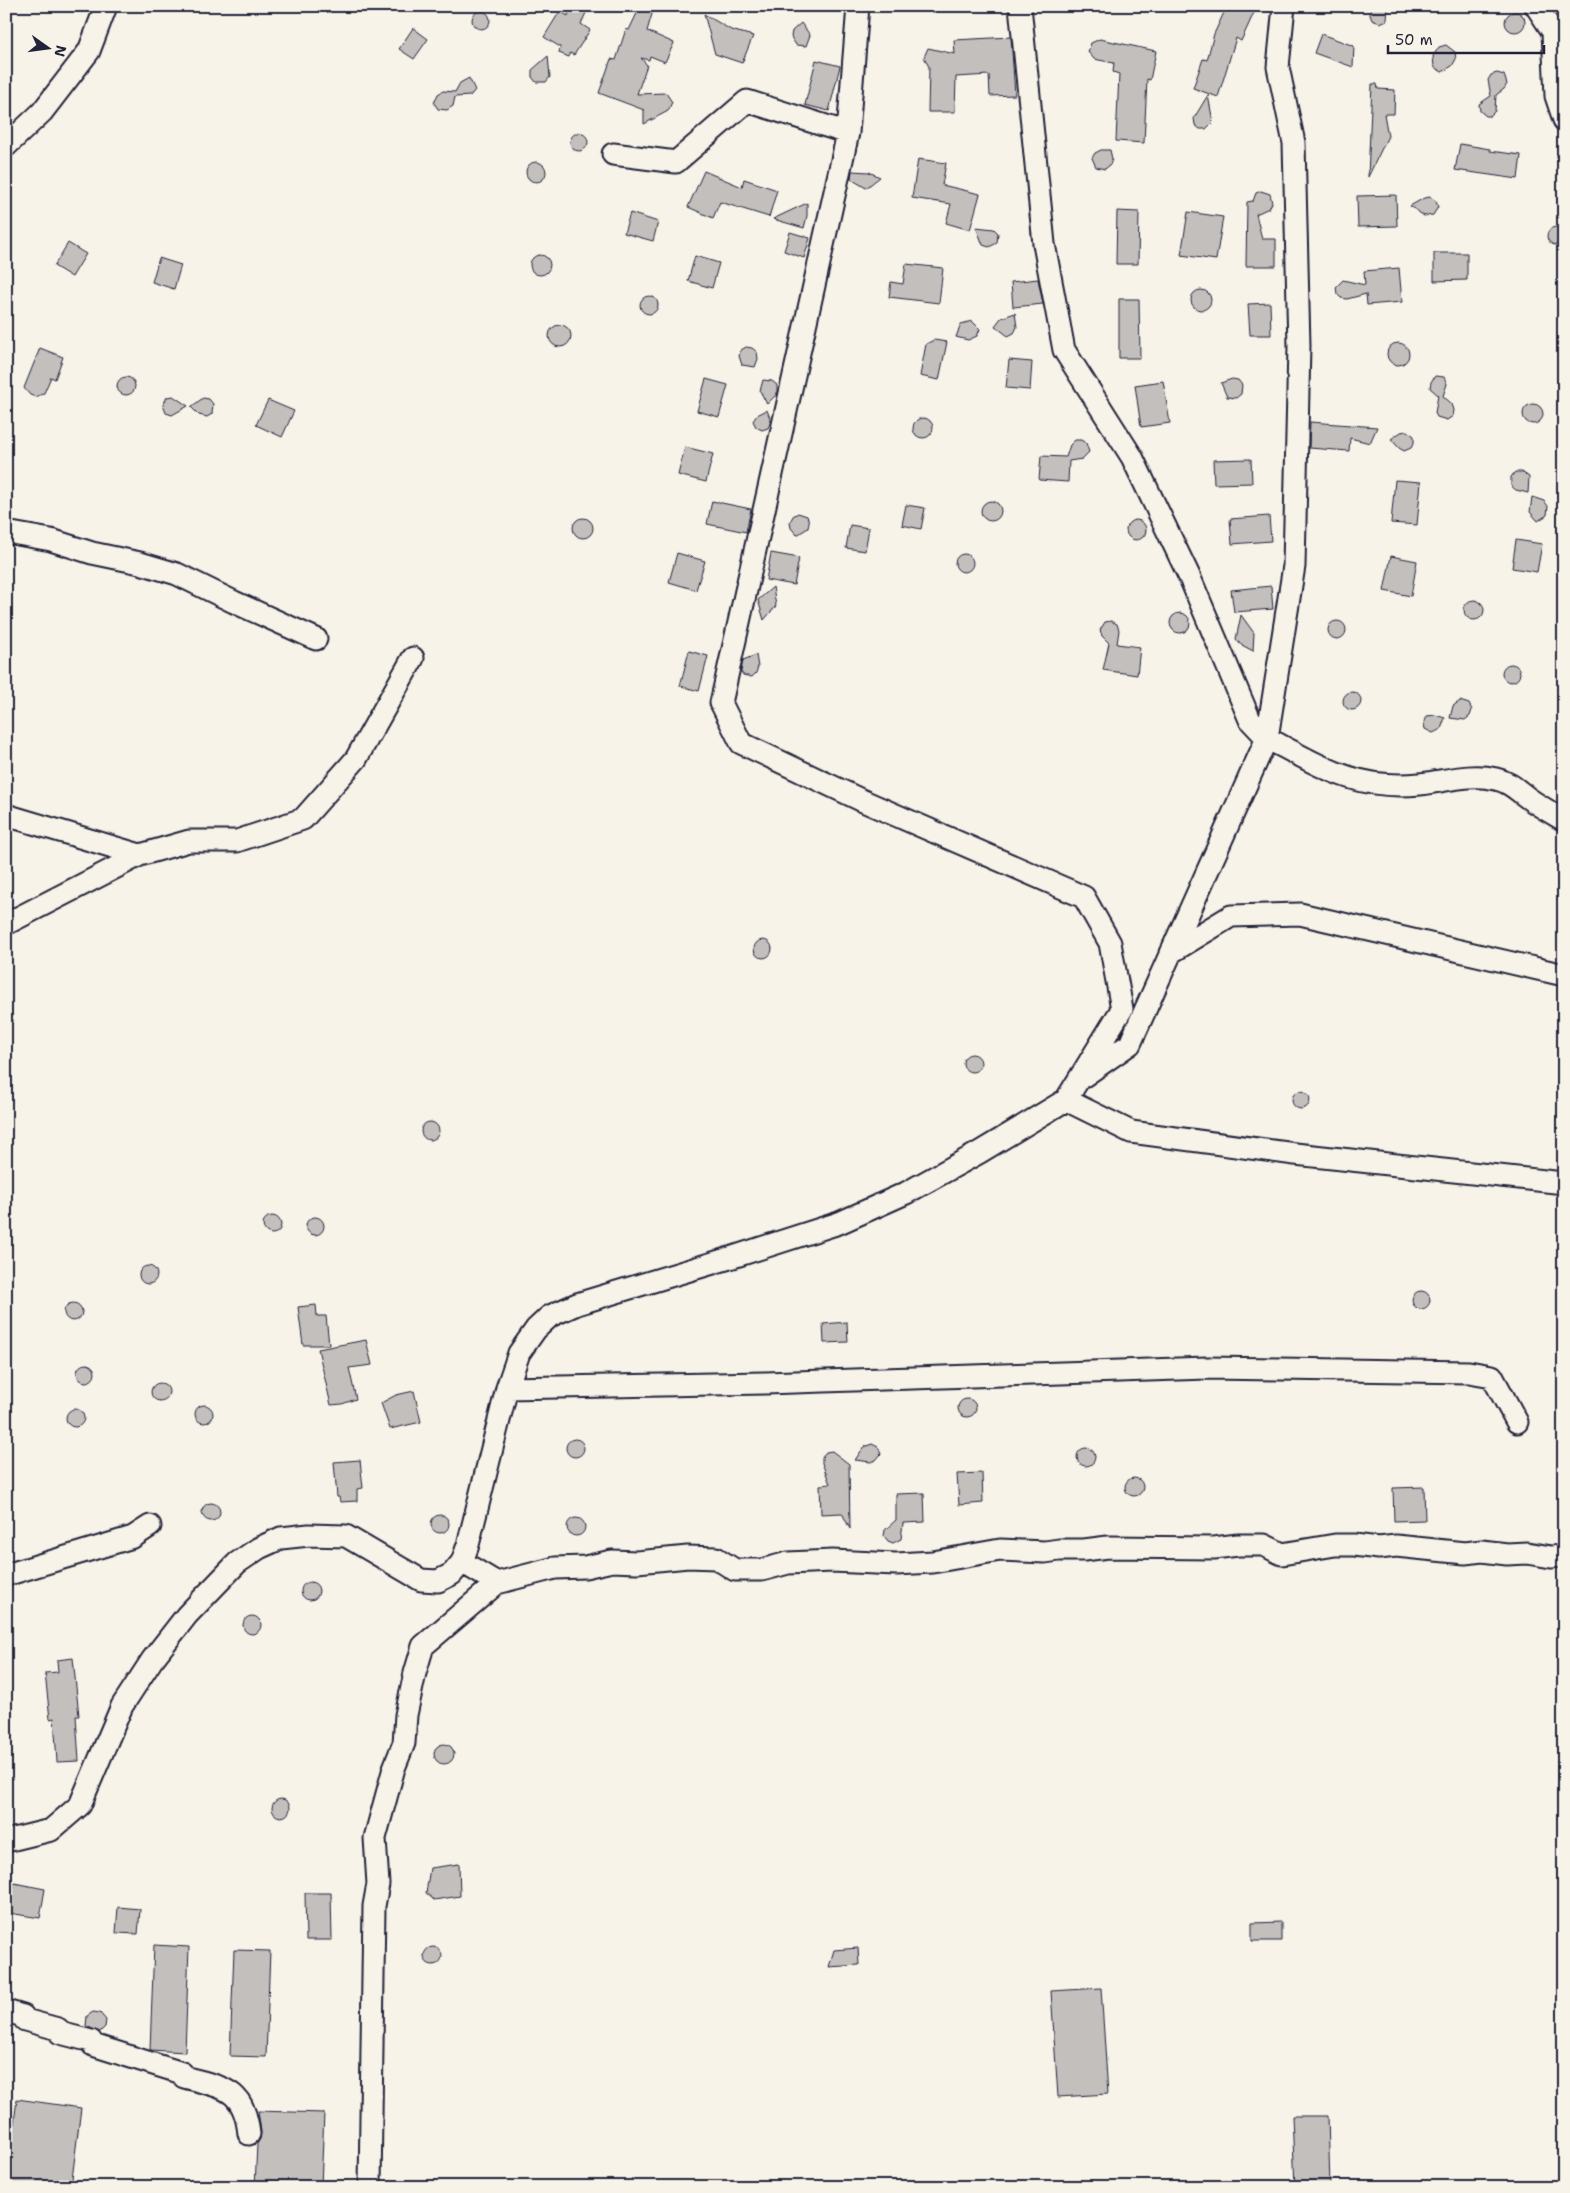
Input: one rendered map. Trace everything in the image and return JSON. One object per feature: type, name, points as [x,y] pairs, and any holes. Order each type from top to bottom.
[{"type":"street","points":[[6,146],[42,112],[89,51],[106,6]]},
{"type":"street","points":[[6,1841],[51,1830],[80,1805],[122,1706],[152,1660],[187,1615],[237,1563],[259,1548],[281,1538],[309,1535],[346,1536],[421,1580],[438,1581],[452,1574],[462,1562],[468,1545],[507,1388],[519,1353],[536,1329],[550,1316],[577,1304],[734,1258],[838,1223],[906,1193],[980,1152],[1066,1100],[1122,1009],[1110,943],[1084,897],[861,800],[741,743],[720,704],[848,134],[858,6]]},
{"type":"street","points":[[1020,6],[1044,244],[1064,350],[1132,457],[1190,578],[1250,720],[1267,738],[1340,775],[1378,785],[1422,784],[1473,776],[1496,779],[1512,784],[1528,798],[1564,820]]},
{"type":"street","points":[[1078,1080],[1130,1044],[1267,738],[1294,566],[1298,366],[1294,143],[1278,67],[1284,6]]},
{"type":"street","points":[[1536,6],[1553,32],[1556,96],[1564,120]]},
{"type":"street","points":[[613,154],[676,162],[747,101],[848,134]]},
{"type":"street","points":[[6,532],[51,540],[92,553],[140,563],[177,574],[316,639]]},
{"type":"street","points":[[6,924],[140,855],[189,841],[237,840],[304,819],[356,759],[413,658]]},
{"type":"street","points":[[6,815],[140,855]]},
{"type":"street","points":[[1170,953],[1231,916],[1300,914],[1564,975]]},
{"type":"street","points":[[1066,1100],[1130,1132],[1295,1154],[1564,1183]]},
{"type":"street","points":[[507,1388],[765,1383],[1207,1368],[1469,1372],[1492,1376],[1517,1422]]},
{"type":"street","points":[[6,1575],[132,1537],[150,1526]]},
{"type":"street","points":[[370,2187],[374,1906],[378,1884],[375,1838],[394,1768],[404,1743],[408,1707],[423,1646],[497,1583],[555,1568],[584,1567],[612,1561],[638,1562],[688,1557],[716,1558],[735,1570],[762,1570],[788,1563],[832,1561],[896,1564],[933,1562],[1000,1550],[1045,1552],[1108,1547],[1214,1548],[1238,1544],[1264,1545],[1282,1554],[1335,1545],[1354,1544],[1379,1548],[1396,1546],[1465,1553],[1482,1551],[1507,1554],[1527,1553],[1551,1557],[1564,1556]]},
{"type":"street","points":[[462,1562],[497,1583]]},
{"type":"street","points":[[6,2011],[23,2016],[25,2020],[58,2029],[60,2033],[90,2041],[93,2045],[182,2073],[184,2077],[226,2088],[234,2094],[247,2117],[249,2134]]},
{"type":"building","points":[[570,6],[589,6],[581,24],[590,30],[574,55],[570,53],[569,57],[559,53],[560,47],[544,37],[560,11],[568,16]]},
{"type":"building","points":[[1227,6],[1257,6],[1241,41],[1236,38],[1218,97],[1193,88],[1203,59],[1207,60],[1214,34]]},
{"type":"building","points":[[1371,6],[1388,6],[1387,20],[1380,23],[1372,20],[1370,15]]},
{"type":"building","points":[[640,7],[651,9],[652,14],[647,31],[674,43],[665,62],[650,56],[649,60],[641,58],[647,65],[637,94],[666,93],[672,102],[668,111],[644,124],[644,110],[599,93],[611,59],[616,60],[626,29],[629,30]]},
{"type":"building","points":[[481,11],[487,14],[490,20],[487,26],[481,29],[475,26],[472,20],[475,14]]},
{"type":"building","points":[[1515,12],[1522,15],[1525,22],[1522,29],[1515,32],[1508,29],[1505,22],[1508,15]]},
{"type":"building","points":[[704,14],[731,30],[753,36],[742,63],[715,54]]},
{"type":"building","points":[[801,23],[810,35],[806,46],[796,45],[791,37],[792,31]]},
{"type":"building","points":[[413,28],[428,39],[414,59],[399,49]]},
{"type":"building","points":[[1321,34],[1354,46],[1353,67],[1314,53]]},
{"type":"building","points":[[1011,37],[1015,95],[990,96],[989,75],[956,77],[955,112],[928,112],[929,67],[924,57],[928,48],[955,54],[954,40]]},
{"type":"building","points":[[1100,39],[1156,51],[1150,80],[1147,79],[1144,143],[1116,141],[1119,74],[1113,72],[1114,63],[1094,59],[1088,52],[1091,43]]},
{"type":"building","points":[[1446,45],[1455,52],[1456,59],[1452,66],[1442,72],[1434,67],[1433,56],[1439,47]]},
{"type":"building","points":[[548,56],[550,77],[546,82],[536,82],[532,77],[532,70]]},
{"type":"building","points":[[816,60],[840,66],[829,111],[805,105]]},
{"type":"building","points":[[1497,73],[1504,75],[1507,84],[1496,95],[1495,111],[1490,116],[1486,116],[1480,111],[1479,104],[1491,96],[1488,80],[1491,75]]},
{"type":"building","points":[[469,78],[475,90],[470,96],[455,97],[453,106],[447,110],[438,109],[434,103],[438,94],[443,91],[455,92],[460,83]]},
{"type":"building","points":[[1372,84],[1377,84],[1378,89],[1395,90],[1394,114],[1384,114],[1388,136],[1368,177]]},
{"type":"building","points":[[1208,95],[1213,122],[1206,129],[1200,129],[1195,125],[1194,118]]},
{"type":"building","points":[[575,133],[583,133],[588,138],[586,149],[575,151],[570,146],[570,138]]},
{"type":"building","points":[[1460,144],[1490,149],[1490,151],[1521,155],[1518,179],[1455,170]]},
{"type":"building","points":[[1101,150],[1110,150],[1112,159],[1110,165],[1105,169],[1096,167],[1092,158],[1095,153]]},
{"type":"building","points":[[918,159],[946,163],[942,185],[980,194],[970,230],[946,223],[951,204],[912,198]]},
{"type":"building","points":[[536,162],[543,165],[546,172],[543,179],[536,182],[529,179],[526,172],[529,165]]},
{"type":"building","points":[[704,171],[742,187],[744,179],[777,190],[769,217],[720,202],[713,218],[688,207]]},
{"type":"building","points":[[852,171],[869,172],[880,177],[866,188],[851,179]]},
{"type":"building","points":[[1261,191],[1270,194],[1272,203],[1269,208],[1256,214],[1262,239],[1276,239],[1276,266],[1246,266],[1247,202],[1253,201],[1256,193]]},
{"type":"building","points":[[1396,195],[1397,226],[1358,227],[1357,196]]},
{"type":"building","points":[[1430,197],[1436,201],[1438,207],[1433,215],[1424,216],[1410,206],[1424,198]]},
{"type":"building","points":[[807,203],[807,216],[804,228],[773,219]]},
{"type":"building","points":[[1117,211],[1139,212],[1138,264],[1116,264]]},
{"type":"building","points":[[1188,212],[1223,217],[1216,260],[1181,255]]},
{"type":"building","points":[[630,213],[658,222],[653,241],[624,233]]},
{"type":"building","points":[[976,227],[994,229],[998,233],[997,243],[989,247],[983,245]]},
{"type":"building","points":[[1556,227],[1562,230],[1565,236],[1562,242],[1556,245],[1550,242],[1547,236],[1550,230]]},
{"type":"building","points":[[790,232],[810,238],[804,258],[784,251]]},
{"type":"building","points":[[68,243],[86,254],[72,277],[54,266]]},
{"type":"building","points":[[1434,253],[1467,253],[1467,280],[1434,281]]},
{"type":"building","points":[[540,255],[547,258],[550,265],[547,272],[540,275],[533,272],[530,265],[533,258]]},
{"type":"building","points":[[695,256],[719,263],[712,288],[688,281]]},
{"type":"building","points":[[159,258],[181,265],[174,289],[152,282]]},
{"type":"building","points":[[906,264],[943,268],[939,303],[889,297],[891,282],[903,284]]},
{"type":"building","points":[[1399,268],[1402,302],[1367,305],[1366,294],[1347,299],[1341,298],[1337,294],[1336,287],[1343,280],[1365,285],[1364,271]]},
{"type":"building","points":[[1038,279],[1043,304],[1013,307],[1011,282]]},
{"type":"building","points":[[1201,290],[1208,293],[1211,300],[1208,307],[1201,310],[1194,307],[1191,300],[1194,293]]},
{"type":"building","points":[[645,296],[653,296],[658,301],[656,312],[645,314],[640,309],[640,301]]},
{"type":"building","points":[[1119,299],[1139,299],[1140,358],[1119,358]]},
{"type":"building","points":[[1270,303],[1271,335],[1250,335],[1248,304]]},
{"type":"building","points":[[1015,313],[1017,327],[1014,333],[1008,336],[995,326],[1001,318]]},
{"type":"building","points":[[972,321],[980,329],[977,336],[968,340],[956,337],[961,324]]},
{"type":"building","points":[[556,325],[564,325],[571,332],[571,340],[564,347],[556,347],[549,340],[549,332]]},
{"type":"building","points":[[934,340],[947,342],[939,380],[920,376],[926,344]]},
{"type":"building","points":[[1394,343],[1402,343],[1409,350],[1409,358],[1402,365],[1394,365],[1387,358],[1387,350]]},
{"type":"building","points":[[746,347],[752,348],[757,352],[758,359],[755,367],[742,365],[739,356],[741,350]]},
{"type":"building","points":[[40,348],[63,357],[55,379],[51,377],[44,393],[36,397],[30,395],[24,388]]},
{"type":"building","points":[[1009,360],[1032,362],[1030,390],[1006,388]]},
{"type":"building","points":[[1435,376],[1444,377],[1447,384],[1443,396],[1452,404],[1454,410],[1453,416],[1447,420],[1437,417],[1435,413],[1438,395],[1430,388]]},
{"type":"building","points":[[122,377],[130,377],[135,382],[133,393],[122,395],[117,390],[117,382]]},
{"type":"building","points":[[706,379],[728,385],[719,417],[697,411]]},
{"type":"building","points":[[1232,379],[1238,380],[1242,385],[1241,394],[1236,398],[1227,397],[1221,383]]},
{"type":"building","points":[[763,380],[772,381],[777,385],[777,394],[767,404],[760,391]]},
{"type":"building","points":[[1163,381],[1170,423],[1141,427],[1135,385]]},
{"type":"building","points":[[173,396],[188,406],[172,415],[166,413],[163,405],[167,397]]},
{"type":"building","points":[[203,398],[209,399],[213,404],[212,414],[207,417],[199,415],[191,407]]},
{"type":"building","points":[[268,400],[294,411],[282,437],[256,425]]},
{"type":"building","points":[[1533,404],[1540,407],[1543,414],[1540,421],[1533,424],[1526,421],[1523,414],[1526,407]]},
{"type":"building","points":[[767,410],[771,421],[768,428],[762,430],[756,427],[753,421],[757,415]]},
{"type":"building","points":[[919,418],[927,418],[933,424],[933,432],[927,438],[919,438],[913,432],[913,424]]},
{"type":"building","points":[[1310,422],[1377,427],[1370,443],[1350,438],[1349,451],[1309,448]]},
{"type":"building","points":[[1407,431],[1414,436],[1414,443],[1411,448],[1404,451],[1391,439],[1401,432]]},
{"type":"building","points":[[1075,440],[1081,440],[1086,443],[1089,452],[1082,459],[1069,461],[1068,482],[1039,480],[1041,456],[1066,457],[1070,445]]},
{"type":"building","points":[[685,447],[713,454],[706,482],[678,475]]},
{"type":"building","points":[[1251,459],[1252,483],[1214,484],[1213,460]]},
{"type":"building","points":[[1515,472],[1522,472],[1529,477],[1528,493],[1516,490],[1511,486],[1511,477]]},
{"type":"building","points":[[1395,480],[1421,482],[1417,525],[1391,523]]},
{"type":"building","points":[[1532,497],[1544,501],[1548,506],[1547,515],[1538,521],[1530,512]]},
{"type":"building","points":[[712,501],[751,509],[746,532],[707,524]]},
{"type":"building","points":[[991,501],[998,504],[1001,511],[998,518],[991,521],[984,518],[981,511],[984,504]]},
{"type":"building","points":[[906,505],[925,508],[921,529],[902,525]]},
{"type":"building","points":[[798,513],[807,516],[809,522],[808,528],[797,535],[791,528],[790,522],[793,516]]},
{"type":"building","points":[[1269,516],[1271,541],[1232,544],[1230,519]]},
{"type":"building","points":[[583,518],[590,521],[593,528],[590,535],[583,538],[576,535],[573,528],[576,521]]},
{"type":"building","points":[[1136,520],[1143,523],[1146,530],[1143,537],[1136,540],[1129,537],[1126,530],[1129,523]]},
{"type":"building","points":[[850,525],[869,528],[865,551],[846,548]]},
{"type":"building","points":[[1516,540],[1542,544],[1537,572],[1512,568]]},
{"type":"building","points":[[677,553],[705,561],[696,590],[669,582]]},
{"type":"building","points":[[771,553],[799,558],[794,585],[766,580]]},
{"type":"building","points":[[960,554],[968,554],[973,559],[971,570],[960,572],[955,567],[955,559]]},
{"type":"building","points":[[1391,556],[1417,561],[1411,596],[1384,591]]},
{"type":"building","points":[[1271,586],[1273,609],[1234,612],[1231,590]]},
{"type":"building","points":[[773,587],[776,606],[764,620],[758,600]]},
{"type":"building","points":[[1474,600],[1481,603],[1484,610],[1481,617],[1474,620],[1467,617],[1464,610],[1467,603]]},
{"type":"building","points":[[1180,613],[1187,616],[1190,623],[1187,630],[1180,633],[1173,630],[1170,623],[1173,616]]},
{"type":"building","points":[[1241,615],[1254,633],[1253,651],[1240,644],[1236,639]]},
{"type":"building","points":[[1111,621],[1117,624],[1119,630],[1117,644],[1140,647],[1137,675],[1103,670],[1109,643],[1102,636],[1100,630],[1105,622]]},
{"type":"building","points":[[1333,621],[1341,621],[1346,626],[1344,637],[1333,639],[1328,634],[1328,626]]},
{"type":"building","points":[[689,651],[708,656],[699,691],[680,686]]},
{"type":"building","points":[[756,655],[758,667],[756,673],[752,677],[743,675],[741,672],[743,660]]},
{"type":"building","points":[[1507,664],[1515,664],[1520,669],[1518,680],[1507,682],[1502,677],[1502,669]]},
{"type":"building","points":[[1348,692],[1356,692],[1361,697],[1359,708],[1348,710],[1343,705],[1343,697]]},
{"type":"building","points":[[1460,701],[1469,704],[1472,710],[1470,716],[1465,720],[1450,718],[1453,706]]},
{"type":"building","points":[[1435,715],[1445,718],[1441,729],[1433,733],[1425,729],[1424,724],[1427,716]]},
{"type":"building","points":[[759,940],[767,940],[772,945],[770,956],[759,958],[754,953],[754,945]]},
{"type":"building","points":[[968,1054],[976,1054],[981,1059],[979,1070],[968,1072],[963,1067],[963,1059]]},
{"type":"building","points":[[1297,1091],[1305,1091],[1310,1096],[1308,1107],[1297,1109],[1292,1104],[1292,1096]]},
{"type":"building","points":[[426,1122],[434,1122],[439,1127],[437,1138],[426,1140],[421,1135],[421,1127]]},
{"type":"building","points":[[268,1216],[276,1216],[281,1221],[279,1232],[268,1234],[263,1229],[263,1221]]},
{"type":"building","points":[[311,1217],[319,1217],[324,1222],[322,1233],[311,1235],[306,1230],[306,1222]]},
{"type":"building","points":[[144,1266],[152,1266],[157,1271],[155,1282],[144,1284],[139,1279],[139,1271]]},
{"type":"building","points":[[1417,1291],[1425,1291],[1430,1296],[1428,1307],[1417,1309],[1412,1304],[1412,1296]]},
{"type":"building","points":[[69,1303],[77,1303],[82,1308],[80,1319],[69,1321],[64,1316],[64,1308]]},
{"type":"building","points":[[316,1305],[317,1316],[326,1316],[329,1345],[303,1345],[298,1307]]},
{"type":"building","points":[[847,1322],[848,1342],[824,1343],[823,1324]]},
{"type":"building","points":[[366,1340],[372,1365],[349,1368],[356,1399],[342,1404],[331,1405],[318,1349]]},
{"type":"building","points":[[82,1364],[90,1364],[95,1369],[93,1380],[82,1382],[77,1377],[77,1369]]},
{"type":"building","points":[[156,1383],[164,1383],[169,1388],[167,1399],[156,1401],[151,1396],[151,1388]]},
{"type":"building","points":[[414,1391],[421,1422],[390,1429],[381,1403],[396,1395]]},
{"type":"building","points":[[963,1399],[971,1399],[976,1404],[974,1415],[963,1417],[958,1412],[958,1404]]},
{"type":"building","points":[[200,1405],[208,1405],[213,1410],[211,1421],[200,1423],[195,1418],[195,1410]]},
{"type":"building","points":[[71,1409],[79,1409],[84,1414],[82,1425],[71,1427],[66,1422],[66,1414]]},
{"type":"building","points":[[571,1439],[579,1439],[584,1444],[582,1455],[571,1457],[566,1452],[566,1444]]},
{"type":"building","points":[[872,1444],[878,1447],[881,1454],[876,1460],[871,1462],[855,1460],[864,1447]]},
{"type":"building","points":[[1082,1448],[1090,1448],[1095,1453],[1093,1464],[1082,1466],[1077,1461],[1077,1453]]},
{"type":"building","points":[[832,1451],[849,1464],[850,1529],[842,1513],[821,1514],[820,1485],[830,1484],[822,1463],[822,1457],[826,1452]]},
{"type":"building","points":[[360,1460],[363,1488],[357,1489],[357,1501],[340,1502],[339,1497],[337,1497],[334,1462]]},
{"type":"building","points":[[982,1473],[983,1503],[959,1505],[957,1474]]},
{"type":"building","points":[[1130,1478],[1138,1478],[1143,1483],[1141,1494],[1130,1496],[1125,1491],[1125,1483]]},
{"type":"building","points":[[1424,1487],[1425,1520],[1394,1521],[1393,1488]]},
{"type":"building","points":[[924,1493],[925,1522],[903,1523],[901,1539],[893,1543],[888,1541],[884,1536],[885,1530],[896,1520],[896,1494]]},
{"type":"building","points":[[207,1503],[215,1503],[220,1508],[218,1519],[207,1521],[202,1516],[202,1508]]},
{"type":"building","points":[[436,1515],[444,1515],[449,1520],[447,1531],[436,1533],[431,1528],[431,1520]]},
{"type":"building","points":[[572,1518],[580,1518],[585,1523],[583,1534],[572,1536],[567,1531],[567,1523]]},
{"type":"building","points":[[306,1582],[314,1582],[319,1587],[317,1598],[306,1600],[301,1595],[301,1587]]},
{"type":"building","points":[[248,1616],[256,1616],[261,1621],[259,1632],[248,1634],[243,1629],[243,1621]]},
{"type":"building","points":[[73,1658],[79,1716],[76,1716],[79,1761],[57,1762],[54,1718],[50,1719],[45,1673],[58,1672],[57,1660]]},
{"type":"building","points":[[440,1744],[448,1744],[454,1750],[454,1758],[448,1764],[440,1764],[434,1758],[434,1750]]},
{"type":"building","points":[[281,1799],[287,1802],[290,1808],[287,1814],[281,1817],[275,1814],[272,1808],[275,1802]]},
{"type":"building","points":[[459,1864],[460,1896],[434,1900],[426,1893],[430,1868]]},
{"type":"building","points":[[14,1883],[45,1889],[40,1918],[9,1913]]},
{"type":"building","points":[[305,1893],[331,1893],[332,1940],[306,1940]]},
{"type":"building","points":[[118,1907],[140,1909],[138,1934],[116,1933]]},
{"type":"building","points":[[1281,1922],[1281,1941],[1252,1941],[1252,1923]]},
{"type":"building","points":[[154,1945],[189,1947],[185,2052],[150,2050]]},
{"type":"building","points":[[429,1947],[437,1947],[442,1952],[440,1963],[429,1965],[424,1960],[424,1952]]},
{"type":"building","points":[[858,1948],[859,1965],[829,1967],[834,1950]]},
{"type":"building","points":[[234,1950],[270,1951],[266,2057],[230,2056]]},
{"type":"building","points":[[1101,1988],[1108,2094],[1058,2097],[1051,1991]]},
{"type":"building","points":[[93,2012],[100,2013],[106,2020],[105,2027],[100,2032],[86,2026],[87,2016]]},
{"type":"building","points":[[17,2099],[81,2108],[71,2187],[6,2187]]},
{"type":"building","points":[[258,2111],[324,2113],[321,2187],[255,2187],[257,2144],[261,2132]]},
{"type":"building","points":[[1292,2116],[1328,2116],[1330,2187],[1295,2187]]}]
